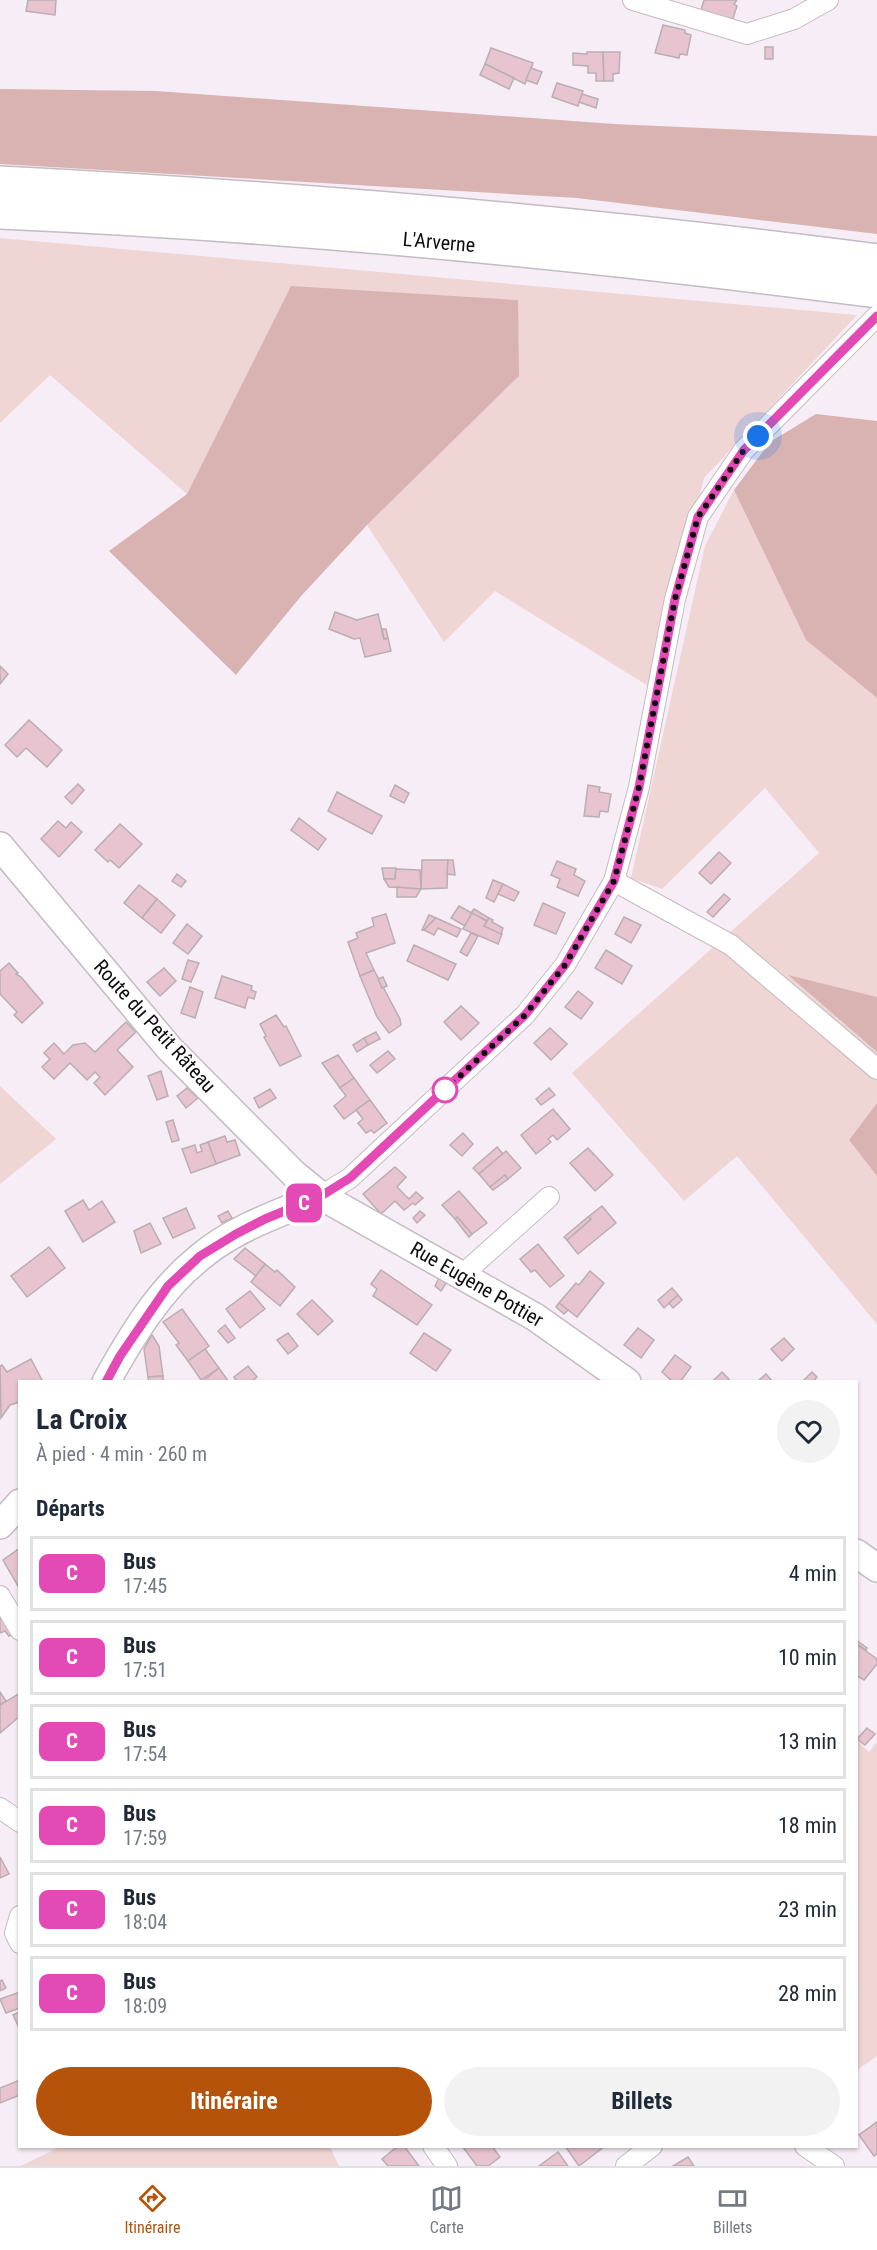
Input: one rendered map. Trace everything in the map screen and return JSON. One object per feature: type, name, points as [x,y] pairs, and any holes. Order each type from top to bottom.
[{"type":"highway","name":"L'Arverne","points":[[0,183],[303,202],[744,244],[877,261]]},
{"type":"highway","name":"L'Arverne","points":[[0,212],[302,230],[495,247],[754,275],[877,291]]},
{"type":"street","points":[[633,0],[747,34],[794,19],[828,0]]},
{"type":"street","points":[[107,1380],[120,1356],[168,1286],[200,1256],[236,1234],[265,1219],[321,1196],[350,1178],[525,1015],[565,965],[614,881],[639,787],[675,599],[698,517],[744,450],[877,316]]},
{"type":"street","name":"Route du Petit Râteau","points":[[0,846],[169,1048],[294,1174],[321,1196]]},
{"type":"street","points":[[614,881],[731,945],[877,1069]]},
{"type":"street","name":"Rue Eugène Pottier","points":[[321,1196],[535,1317],[624,1380]]},
{"type":"street","points":[[464,1276],[472,1266],[549,1197]]},
{"type":"street","points":[[0,1525],[18,1505]]},
{"type":"street","points":[[858,1554],[877,1568]]},
{"type":"street","points":[[0,1596],[18,1627]]},
{"type":"street","points":[[0,1808],[18,1821]]},
{"type":"street","points":[[18,1923],[15,1933],[18,1939]]},
{"type":"street","points":[[434,2148],[447,2166]]},
{"type":"street","points":[[626,2166],[649,2148]]},
{"type":"street","points":[[808,2148],[834,2166]]},
{"type":"shaded area","points":[[0,89],[156,91],[614,124],[877,136],[877,234],[577,198],[0,164]]},
{"type":"shaded area","points":[[0,238],[857,315],[704,478],[650,687],[495,591],[444,642],[367,525],[519,376],[517,300],[289,290],[187,494],[50,375],[0,423]]},
{"type":"shaded area","points":[[291,286],[518,300],[519,376],[367,525],[302,595],[236,675],[109,551],[187,494]]},
{"type":"shaded area","points":[[816,414],[877,421],[877,698],[806,640],[734,490],[770,442]]},
{"type":"shaded area","points":[[734,490],[806,640],[877,698],[877,997],[789,976],[877,1052],[877,1103],[849,1140],[877,1176],[877,1324],[737,1156],[684,1201],[572,1073],[819,853],[765,788],[662,889],[631,878],[705,546]]},
{"type":"shaded area","points":[[788,975],[877,997],[877,1052]]},
{"type":"shaded area","points":[[0,1086],[56,1139],[0,1184]]},
{"type":"shaded area","points":[[877,1103],[877,1176],[849,1140]]},
{"type":"shaded area","points":[[858,1741],[869,1752],[877,1742],[877,2056],[858,2069]]},
{"type":"shaded area","points":[[58,2148],[330,2148],[339,2166],[21,2166]]},
{"type":"building","points":[[28,0],[56,0],[55,15],[26,11]]},
{"type":"building","points":[[704,0],[737,0],[734,4],[737,6],[732,21],[701,10]]},
{"type":"building","points":[[663,25],[685,30],[685,33],[691,35],[687,55],[680,54],[679,58],[655,53]]},
{"type":"building","points":[[765,47],[773,47],[773,59],[765,59]]},
{"type":"building","points":[[491,48],[533,63],[525,84],[485,64]]},
{"type":"building","points":[[587,52],[603,52],[604,81],[596,81],[596,73],[588,73],[588,66],[573,65],[573,53],[587,54]]},
{"type":"building","points":[[603,52],[620,52],[619,73],[613,74],[613,81],[604,81]]},
{"type":"building","points":[[485,64],[514,78],[509,89],[480,75]]},
{"type":"building","points":[[531,68],[542,72],[537,84],[526,80]]},
{"type":"building","points":[[557,83],[583,91],[578,106],[552,97]]},
{"type":"building","points":[[582,94],[598,99],[596,108],[579,102]]},
{"type":"building","points":[[335,612],[357,620],[378,614],[384,639],[388,638],[391,651],[365,657],[360,638],[354,639],[329,629]]},
{"type":"building","points":[[382,629],[386,629],[388,638],[384,639]]},
{"type":"building","points":[[0,666],[8,674],[0,684]]},
{"type":"building","points":[[29,720],[62,750],[47,767],[26,748],[17,757],[5,745]]},
{"type":"building","points":[[78,784],[84,790],[72,804],[65,797]]},
{"type":"building","points":[[395,785],[409,793],[404,803],[390,796]]},
{"type":"building","points":[[588,785],[600,787],[599,792],[611,794],[608,812],[600,811],[599,817],[584,816]]},
{"type":"building","points":[[337,792],[382,816],[372,834],[328,811]]},
{"type":"building","points":[[299,818],[326,839],[318,850],[291,830]]},
{"type":"building","points":[[58,821],[66,828],[71,822],[82,832],[59,857],[41,839]]},
{"type":"building","points":[[120,824],[142,844],[119,868],[95,850]]},
{"type":"building","points":[[719,852],[731,863],[711,884],[699,873]]},
{"type":"building","points":[[422,860],[448,860],[447,888],[421,889]]},
{"type":"building","points":[[448,860],[453,860],[455,875],[447,874]]},
{"type":"building","points":[[557,861],[576,869],[574,875],[585,881],[578,896],[557,887],[560,879],[551,875]]},
{"type":"building","points":[[382,868],[396,868],[395,879],[384,879]]},
{"type":"building","points":[[396,869],[420,870],[421,889],[389,887],[384,879],[395,879]]},
{"type":"building","points":[[177,874],[186,881],[181,887],[172,881]]},
{"type":"building","points":[[493,880],[503,884],[494,902],[486,898]]},
{"type":"building","points":[[503,884],[519,892],[514,901],[498,894]]},
{"type":"building","points":[[139,885],[157,899],[142,918],[124,903]]},
{"type":"building","points":[[397,887],[421,889],[416,897],[397,897]]},
{"type":"building","points":[[724,894],[730,899],[713,917],[707,912]]},
{"type":"building","points":[[157,899],[175,915],[161,933],[142,918]]},
{"type":"building","points":[[543,903],[565,913],[556,934],[534,925]]},
{"type":"building","points":[[459,906],[472,913],[465,926],[451,918]]},
{"type":"building","points":[[474,909],[489,918],[487,921],[471,913]]},
{"type":"building","points":[[472,913],[487,921],[484,926],[502,934],[498,944],[463,929]]},
{"type":"building","points":[[386,914],[395,943],[366,953],[374,970],[360,976],[348,942],[358,938],[356,933],[374,926],[372,918]]},
{"type":"building","points":[[429,915],[436,918],[422,930]]},
{"type":"building","points":[[624,917],[641,925],[631,943],[615,934]]},
{"type":"building","points":[[436,918],[461,929],[457,937],[438,928],[434,935],[424,930]]},
{"type":"building","points":[[489,918],[503,928],[501,934],[484,926]]},
{"type":"building","points":[[187,924],[202,936],[188,954],[173,943]]},
{"type":"building","points":[[471,933],[478,936],[467,956],[460,952]]},
{"type":"building","points":[[414,945],[456,964],[448,980],[407,961]]},
{"type":"building","points":[[606,950],[632,966],[622,984],[595,968]]},
{"type":"building","points":[[188,960],[199,963],[191,982],[182,979]]},
{"type":"building","points":[[9,963],[43,1003],[22,1023],[14,1015],[17,1012],[0,994],[0,971]]},
{"type":"building","points":[[164,968],[176,981],[160,996],[147,982]]},
{"type":"building","points":[[374,970],[400,1019],[401,1025],[389,1033],[377,1017],[360,976]]},
{"type":"building","points":[[222,976],[252,986],[251,990],[256,992],[254,999],[248,997],[245,1008],[215,998]]},
{"type":"building","points":[[383,977],[387,986],[382,988],[378,979]]},
{"type":"building","points":[[190,987],[203,992],[195,1018],[181,1013]]},
{"type":"building","points":[[578,991],[593,1003],[581,1019],[565,1007]]},
{"type":"building","points":[[461,1006],[479,1023],[461,1040],[444,1022]]},
{"type":"building","points":[[276,1015],[284,1027],[286,1026],[301,1056],[280,1066],[264,1037],[266,1036],[260,1024]]},
{"type":"building","points":[[126,1022],[136,1032],[117,1050],[133,1067],[105,1095],[94,1083],[100,1077],[95,1072],[87,1080],[70,1063],[54,1079],[42,1067],[50,1059],[44,1053],[54,1043],[64,1054],[73,1045],[85,1043],[95,1052]]},
{"type":"building","points":[[550,1028],[567,1044],[551,1060],[534,1043]]},
{"type":"building","points":[[376,1032],[380,1039],[368,1045],[364,1038]]},
{"type":"building","points":[[364,1038],[368,1045],[357,1052],[353,1045]]},
{"type":"building","points":[[388,1051],[395,1059],[377,1073],[370,1065]]},
{"type":"building","points":[[338,1055],[354,1078],[340,1088],[322,1063]]},
{"type":"building","points":[[161,1071],[168,1096],[157,1100],[148,1076]]},
{"type":"building","points":[[354,1078],[370,1100],[344,1119],[334,1106],[346,1096],[340,1088]]},
{"type":"building","points":[[187,1088],[198,1098],[186,1108],[177,1096]]},
{"type":"building","points":[[549,1088],[555,1095],[541,1105],[536,1099]]},
{"type":"building","points":[[270,1089],[276,1098],[259,1108],[254,1098]]},
{"type":"building","points":[[370,1100],[387,1123],[374,1133],[371,1130],[366,1133],[358,1123],[363,1119],[356,1110]]},
{"type":"building","points":[[553,1109],[570,1129],[557,1140],[553,1135],[548,1139],[551,1142],[536,1154],[521,1135]]},
{"type":"building","points":[[173,1120],[179,1140],[172,1142],[166,1122]]},
{"type":"building","points":[[463,1133],[473,1144],[462,1156],[450,1145]]},
{"type":"building","points":[[225,1136],[227,1142],[235,1140],[240,1155],[216,1164],[208,1142]]},
{"type":"building","points":[[208,1142],[216,1164],[191,1173],[182,1149],[195,1145],[197,1153],[202,1151],[200,1145]]},
{"type":"building","points":[[497,1147],[503,1154],[479,1174],[473,1168]]},
{"type":"building","points":[[588,1148],[613,1175],[595,1191],[570,1163]]},
{"type":"building","points":[[506,1151],[521,1168],[508,1179],[505,1175],[490,1187],[479,1174]]},
{"type":"building","points":[[395,1167],[406,1177],[397,1187],[409,1199],[416,1192],[423,1198],[404,1210],[395,1201],[381,1214],[363,1194]]},
{"type":"building","points":[[505,1175],[508,1179],[493,1190],[490,1187]]},
{"type":"building","points":[[459,1191],[487,1223],[472,1234],[442,1205]]},
{"type":"building","points":[[83,1200],[89,1210],[102,1201],[115,1222],[83,1242],[65,1211]]},
{"type":"building","points":[[602,1206],[616,1223],[578,1254],[567,1240],[591,1219],[588,1217]]},
{"type":"building","points":[[186,1208],[195,1228],[173,1238],[163,1218]]},
{"type":"building","points":[[228,1211],[232,1218],[222,1223],[218,1216]]},
{"type":"building","points":[[420,1211],[425,1215],[417,1223],[413,1218]]},
{"type":"building","points":[[457,1217],[472,1234],[469,1237],[455,1219]]},
{"type":"building","points":[[588,1217],[591,1219],[567,1240],[564,1237]]},
{"type":"building","points":[[150,1223],[161,1244],[141,1253],[134,1231]]},
{"type":"building","points":[[538,1244],[564,1276],[550,1287],[535,1270],[531,1272],[520,1259]]},
{"type":"building","points":[[49,1247],[65,1268],[27,1297],[11,1276]]},
{"type":"building","points":[[245,1248],[265,1264],[256,1276],[234,1259]]},
{"type":"building","points":[[265,1264],[275,1272],[277,1270],[295,1287],[280,1306],[251,1282]]},
{"type":"building","points":[[381,1270],[432,1305],[417,1325],[373,1296],[377,1289],[371,1284]]},
{"type":"building","points":[[590,1271],[604,1283],[577,1317],[559,1303],[576,1283],[579,1285]]},
{"type":"building","points":[[439,1278],[447,1282],[441,1291],[435,1286]]},
{"type":"building","points":[[672,1288],[678,1295],[664,1308],[658,1300]]},
{"type":"building","points":[[250,1291],[265,1309],[240,1328],[226,1309]]},
{"type":"building","points":[[678,1295],[682,1300],[673,1308],[669,1303]]},
{"type":"building","points":[[312,1300],[333,1321],[318,1335],[297,1314]]},
{"type":"building","points":[[559,1303],[568,1310],[564,1314],[556,1307]]},
{"type":"building","points":[[182,1309],[209,1346],[188,1361],[176,1345],[179,1343],[163,1322]]},
{"type":"building","points":[[225,1325],[235,1338],[228,1343],[218,1331]]},
{"type":"building","points":[[638,1328],[654,1340],[641,1358],[624,1345]]},
{"type":"building","points":[[288,1333],[298,1346],[288,1354],[277,1340]]},
{"type":"building","points":[[424,1333],[451,1350],[436,1371],[410,1353]]},
{"type":"building","points":[[152,1335],[159,1346],[163,1376],[148,1377],[144,1349]]},
{"type":"building","points":[[784,1338],[794,1349],[782,1361],[771,1349]]},
{"type":"building","points":[[205,1349],[219,1368],[201,1380],[188,1361]]},
{"type":"building","points":[[675,1355],[691,1367],[681,1380],[671,1380],[662,1372]]},
{"type":"building","points":[[31,1359],[42,1380],[18,1380],[18,1403],[10,1405],[1,1418],[0,1366],[2,1365],[7,1372]]},
{"type":"building","points":[[248,1366],[257,1377],[253,1380],[236,1380],[234,1377]]},
{"type":"building","points":[[219,1368],[227,1380],[204,1380]]},
{"type":"building","points":[[722,1372],[729,1379],[728,1380],[714,1380]]},
{"type":"building","points":[[812,1372],[817,1377],[815,1380],[804,1380]]},
{"type":"building","points":[[766,1374],[771,1380],[759,1380]]},
{"type":"building","points":[[163,1376],[163,1380],[149,1380],[148,1377]]},
{"type":"building","points":[[18,1549],[18,1586],[3,1560]]},
{"type":"building","points":[[0,1611],[12,1635],[9,1636],[5,1631],[0,1633]]},
{"type":"building","points":[[858,1641],[867,1648],[866,1650],[858,1645]]},
{"type":"building","points":[[858,1645],[877,1659],[877,1664],[864,1680],[858,1676]]},
{"type":"building","points":[[0,1692],[6,1701],[0,1705]]},
{"type":"building","points":[[18,1694],[18,1718],[0,1733],[0,1705]]},
{"type":"building","points":[[867,1728],[875,1734],[865,1745],[858,1738]]},
{"type":"building","points":[[0,1857],[9,1874],[0,1878]]},
{"type":"building","points":[[2,1980],[6,1988],[0,1991],[0,1981]]},
{"type":"building","points":[[18,1993],[18,2009],[6,2013],[0,1999]]},
{"type":"building","points":[[18,2013],[18,2026],[13,2015]]},
{"type":"building","points":[[18,2081],[18,2096],[0,2103],[0,2088]]},
{"type":"building","points":[[877,2122],[877,2154],[874,2156],[859,2135]]},
{"type":"building","points":[[396,2148],[406,2148],[419,2166],[388,2166],[382,2159]]},
{"type":"building","points":[[464,2148],[493,2148],[500,2157],[488,2166],[477,2166]]},
{"type":"building","points":[[566,2148],[602,2148],[579,2166]]},
{"type":"building","points":[[558,2152],[568,2166],[539,2166]]},
{"type":"building","points":[[688,2157],[694,2166],[673,2166]]},
{"type":"bus line","name":"C","points":[[107,1380],[120,1356],[168,1286],[200,1256],[236,1234],[265,1219],[321,1196],[350,1178],[525,1015],[565,965],[614,881],[639,787],[675,599],[698,517],[744,450],[877,316]]},
{"type":"route","points":[[445,1090],[525,1015],[565,965],[614,881],[639,787],[675,599],[698,517],[744,450],[758,436]]}]
